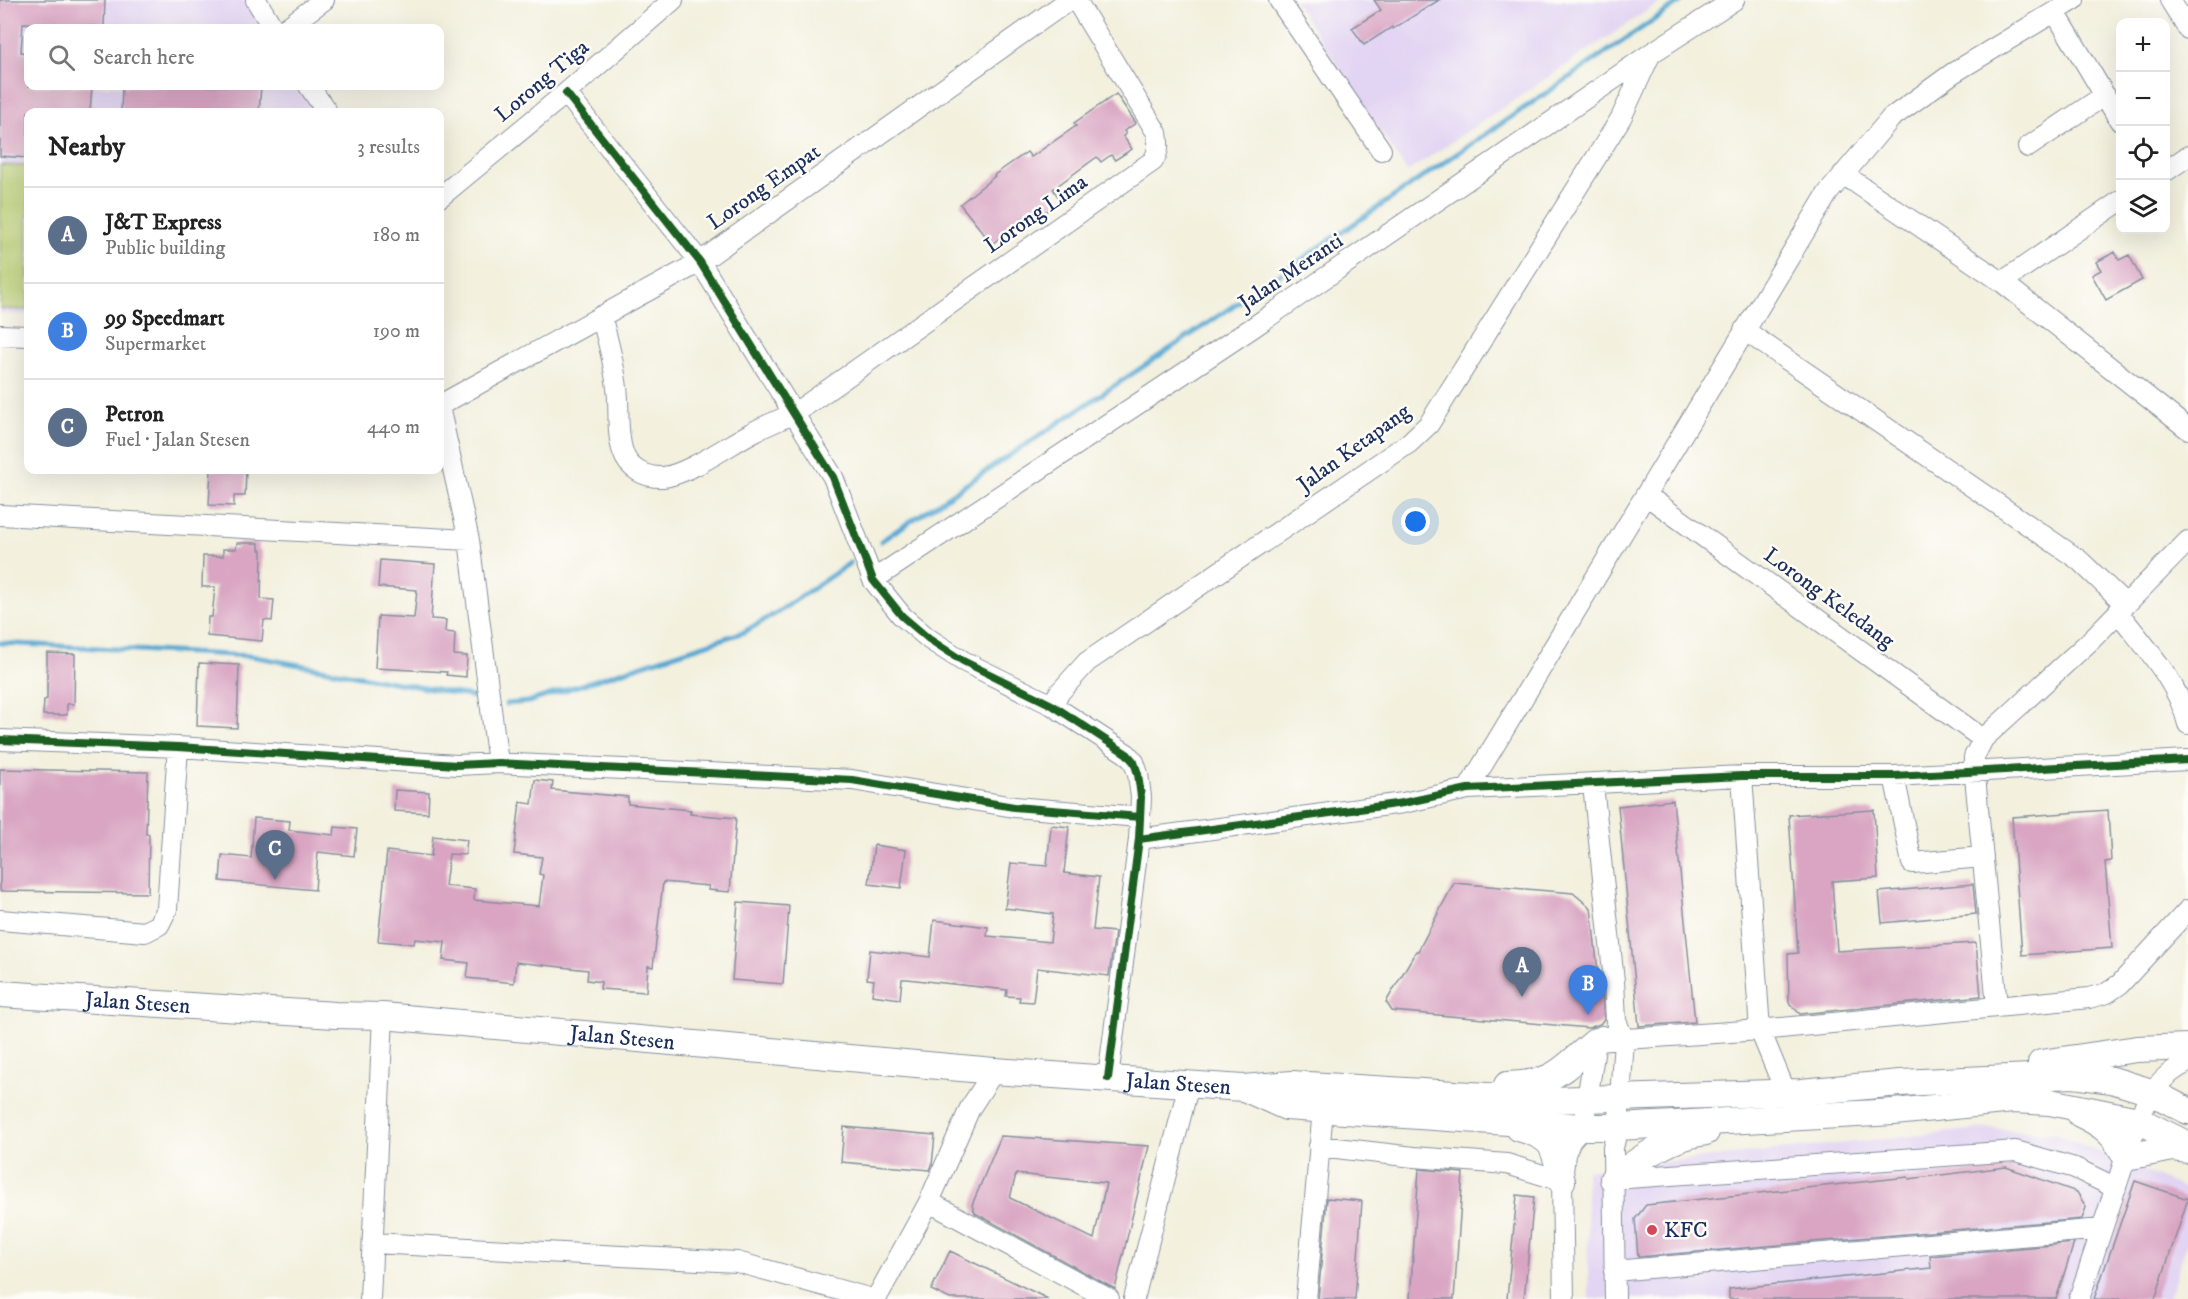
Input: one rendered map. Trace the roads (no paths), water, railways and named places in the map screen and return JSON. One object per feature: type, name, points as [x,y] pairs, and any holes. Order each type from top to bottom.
[{"type":"main road","name":"Jalan Stesen","points":[[0,994],[383,1016],[994,1071],[1243,1088]]},
{"type":"main road","points":[[1396,1090],[1528,1084],[1546,1080],[1569,1067],[1596,1041]]},
{"type":"main road","points":[[1995,1079],[2038,1063],[2136,1049],[2188,1047]]},
{"type":"main road","points":[[1243,1088],[1292,1084],[1552,1101],[1786,1093],[1900,1083],[2074,1075],[2112,1080],[2151,1092],[2188,1111]]},
{"type":"main road","points":[[1243,1088],[1286,1107],[1583,1127],[1894,1112],[2013,1100],[2050,1102],[2138,1120],[2188,1145]]},
{"type":"main road","points":[[2050,1102],[2099,1123],[2117,1140],[2126,1157],[2174,1148],[2188,1150]]},
{"type":"main road","points":[[1613,1179],[1651,1151],[1701,1132],[1828,1115]]},
{"type":"main road","points":[[1497,1122],[1538,1134],[1546,1139],[1554,1148],[1562,1181]]},
{"type":"street","points":[[256,0],[271,24]]},
{"type":"street","points":[[291,24],[324,0]]},
{"type":"street","name":"Lorong Tiga","points":[[444,194],[566,93],[673,0]]},
{"type":"street","name":"Lorong Empat","points":[[444,403],[700,262],[1069,0]]},
{"type":"street","name":"Lorong Lima","points":[[602,316],[617,389],[619,434],[623,454],[632,467],[645,475],[663,477],[680,473],[755,431],[795,413],[1153,161],[1160,144],[1157,133],[1076,0]]},
{"type":"street","points":[[1279,0],[1381,150]]},
{"type":"street","name":"Jalan Meranti","points":[[873,580],[1245,332],[1650,54],[1734,0]]},
{"type":"street","points":[[1468,789],[1828,193],[1892,118],[1953,73],[2074,0]]},
{"type":"street","points":[[2170,0],[2188,29]]},
{"type":"street","points":[[2055,12],[2116,114]]},
{"type":"street","name":"Jalan Ketapang","points":[[1052,705],[1059,693],[1087,662],[1409,443],[1429,424],[1621,118],[1650,54]]},
{"type":"street","points":[[312,90],[324,108]]},
{"type":"street","points":[[566,93],[700,262],[833,477],[873,580],[902,616],[928,639],[963,661],[1052,705],[1127,754],[1134,762],[1140,785],[1139,839],[1108,1078]]},
{"type":"street","points":[[2028,147],[2105,95]]},
{"type":"street","points":[[2170,168],[2188,156]]},
{"type":"street","points":[[1843,174],[2002,282],[2188,429]]},
{"type":"street","points":[[2002,282],[2116,204]]},
{"type":"street","points":[[1744,330],[2079,560],[2122,608],[2174,686],[2188,724]]},
{"type":"street","points":[[0,335],[24,336]]},
{"type":"street","points":[[444,429],[469,540],[498,763]]},
{"type":"street","name":"Lorong Keledang","points":[[1646,495],[1983,739]]},
{"type":"street","points":[[0,515],[469,540]]},
{"type":"street","points":[[1998,1006],[1974,758],[1983,739],[2122,608],[2188,542]]},
{"type":"street","points":[[0,740],[178,747],[457,765],[498,763],[852,780],[1014,807],[1140,817]]},
{"type":"street","points":[[0,920],[145,932],[159,925],[167,909],[178,747]]},
{"type":"street","points":[[1139,839],[1403,803],[1468,789],[1593,785],[1742,776],[1894,776],[2188,760]]},
{"type":"street","points":[[1742,776],[1760,1030],[1786,1093]]},
{"type":"street","points":[[1894,776],[1912,863],[1983,857]]},
{"type":"street","points":[[1593,785],[1613,970],[1616,1021],[1624,1040],[1618,1127],[1612,1148],[1615,1299]]},
{"type":"street","points":[[1596,1041],[1760,1030],[2089,998],[2107,993],[2120,984],[2188,909]]},
{"type":"street","points":[[370,1299],[383,1016]]},
{"type":"street","points":[[1564,1299],[1562,1181],[1567,1147],[1583,1127],[1596,1041],[1616,1021]]},
{"type":"street","points":[[2079,1299],[2138,1120],[2151,1092],[2173,1070],[2188,1062]]},
{"type":"street","points":[[373,1243],[737,1262],[874,1299],[929,1202],[970,1108],[994,1071]]},
{"type":"street","points":[[1134,1299],[1189,1084]]},
{"type":"street","points":[[1306,1299],[1323,1109]]},
{"type":"street","points":[[1319,1146],[1414,1157],[1507,1164],[1562,1181]]},
{"type":"street","points":[[1613,1179],[2016,1151],[2075,1168],[2116,1188]]},
{"type":"street","points":[[929,1202],[1109,1299]]},
{"type":"street","points":[[1614,1271],[2102,1229]]},
{"type":"waterway","points":[[881,541],[1189,336],[1683,0]]},
{"type":"waterway","points":[[506,704],[528,702],[744,632],[850,563]]},
{"type":"waterway","points":[[0,643],[251,656],[474,697]]},
{"type":"place","name":"Petron","points":[[275,880]]},
{"type":"place","name":"J&T Express","points":[[1522,997]]},
{"type":"place","name":"99 Speedmart","points":[[1588,1015]]},
{"type":"place","name":"KFC","points":[[1652,1230]]}]
